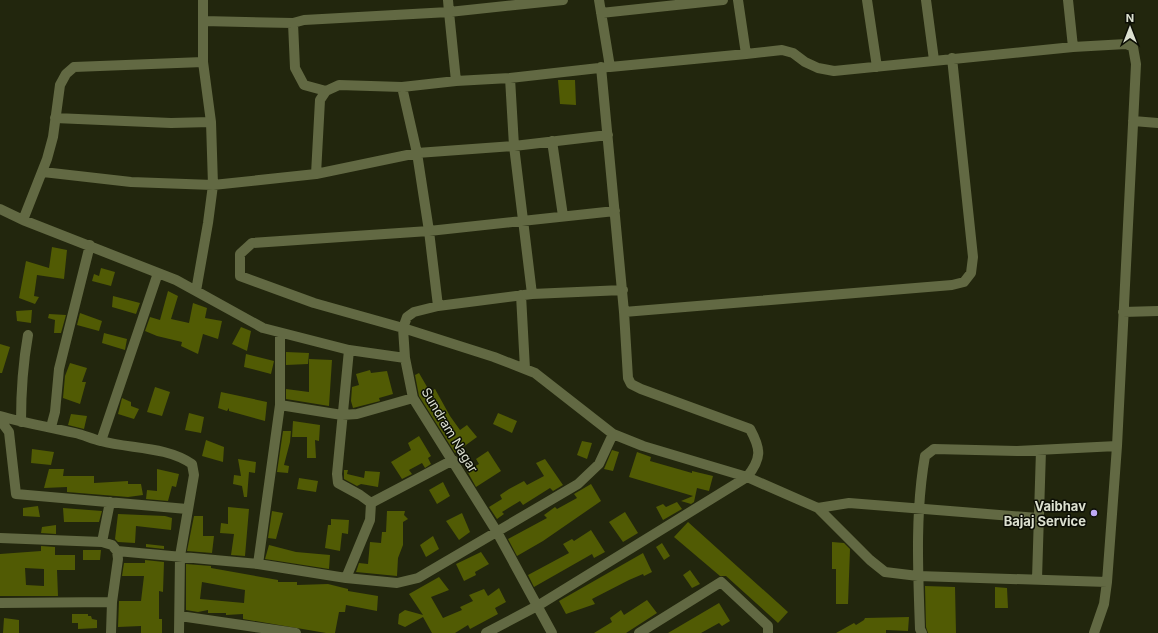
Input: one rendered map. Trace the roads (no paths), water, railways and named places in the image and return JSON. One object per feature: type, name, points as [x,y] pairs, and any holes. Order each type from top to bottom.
[{"type":"street","points":[[196,291],[213,185],[211,122],[203,62],[203,0]]},
{"type":"street","points":[[448,0],[456,81]]},
{"type":"street","points":[[203,21],[293,23],[304,20],[449,12],[563,0]]},
{"type":"street","points":[[486,633],[539,605],[747,477],[754,468],[759,455],[758,443],[750,429],[641,389],[631,384],[628,378],[623,290],[608,135],[606,67],[600,0]]},
{"type":"street","points":[[601,13],[723,0]]},
{"type":"street","points":[[738,0],[746,54]]},
{"type":"street","points":[[867,0],[877,67]]},
{"type":"street","points":[[926,0],[934,60]]},
{"type":"street","points":[[1068,0],[1074,47]]},
{"type":"street","points":[[293,23],[295,68],[304,85],[326,90],[339,85],[402,87],[456,81],[510,78],[782,50],[794,53],[805,62],[818,68],[834,71],[1074,47],[1126,44],[1133,47],[1136,64],[1117,446],[1107,582],[1104,604],[1094,633]]},
{"type":"street","points":[[624,312],[952,285],[964,282],[971,273],[973,257],[952,58]]},
{"type":"street","points":[[23,220],[43,172],[53,137],[54,118],[60,85],[66,74],[74,67],[203,62]]},
{"type":"street","points":[[510,78],[514,146],[523,220],[526,295],[525,369]]},
{"type":"street","points":[[402,87],[417,153],[429,231],[438,306]]},
{"type":"street","points":[[316,174],[320,100],[326,90]]},
{"type":"street","points":[[54,118],[170,123],[211,122]]},
{"type":"street","points":[[1133,121],[1158,123]]},
{"type":"street","points":[[43,172],[131,182],[213,185],[316,174],[417,153],[514,146],[608,135]]},
{"type":"street","points":[[552,141],[563,216]]},
{"type":"street","points":[[0,210],[176,280],[263,328],[348,350],[405,358]]},
{"type":"street","points":[[615,211],[429,231],[252,243],[240,254],[240,276],[314,303],[403,328],[494,357],[534,373],[613,434],[643,446],[747,477],[818,508],[870,560],[885,572],[918,576],[1107,582]]},
{"type":"street","points":[[51,427],[55,412],[59,369],[90,245]]},
{"type":"street","points":[[100,441],[158,273]]},
{"type":"street","points":[[403,328],[407,317],[414,312],[438,306],[526,295],[623,290]]},
{"type":"street","points":[[1123,312],[1158,311]]},
{"type":"street","name":"Sundram Nagar","points":[[403,328],[405,358],[413,398],[497,532],[539,605],[552,633]]},
{"type":"street","points":[[258,564],[280,406],[280,332]]},
{"type":"street","points":[[21,422],[24,355],[28,334]]},
{"type":"street","points":[[348,350],[337,474],[338,483],[371,503]]},
{"type":"street","points":[[280,406],[342,415],[357,414],[413,398]]},
{"type":"street","points":[[0,416],[21,422],[51,427],[100,441],[183,457],[192,464],[194,475],[180,556],[179,633]]},
{"type":"street","points":[[0,420],[9,432],[16,494],[187,509]]},
{"type":"street","points":[[117,550],[258,564],[346,578],[397,583],[418,578],[578,484],[599,464],[613,434]]},
{"type":"street","points":[[922,633],[920,629],[918,576],[920,507],[925,456],[934,449],[1017,451],[1117,446]]},
{"type":"street","points":[[1037,579],[1041,450]]},
{"type":"street","points":[[371,503],[453,460]]},
{"type":"street","points":[[102,542],[110,502]]},
{"type":"street","points":[[346,578],[370,520],[371,503]]},
{"type":"street","points":[[818,508],[849,503],[920,507],[1038,518]]},
{"type":"street","points":[[0,538],[102,542],[112,545],[117,550],[118,559],[112,602],[111,633]]},
{"type":"street","points":[[639,633],[721,582],[768,626],[768,633]]},
{"type":"street","points":[[0,603],[112,602]]},
{"type":"street","points":[[180,616],[296,633]]},
{"type":"place","name":"Vaibhav Bajaj Service","points":[[1094,513]]}]
